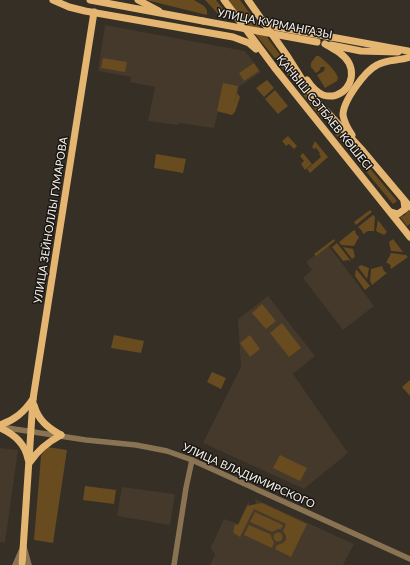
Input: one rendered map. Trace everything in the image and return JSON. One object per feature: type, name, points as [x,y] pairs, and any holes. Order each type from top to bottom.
[{"type":"main road","points":[[53,0],[69,7],[232,37],[249,43],[265,55]]},
{"type":"main road","name":"УЛИЦА КУРМАНГАЗЫ","points":[[90,0],[361,51],[409,53]]},
{"type":"main road","points":[[138,0],[166,14]]},
{"type":"main road","name":"ҚАНЫШ СӘТБАЕВ КӨШЕСІ","points":[[224,0],[265,55],[410,237]]},
{"type":"main road","name":"ҚАНЫШ СӘТБАЕВ КӨШЕСІ","points":[[248,0],[288,57],[314,98],[410,207]]},
{"type":"main road","name":"УЛИЦА ЗЕЙНОЛЛЫ ГУМАРОВА","points":[[22,565],[33,399],[94,12]]},
{"type":"main road","points":[[258,14],[269,24],[276,27],[409,53]]},
{"type":"main road","points":[[288,57],[316,91],[323,95],[330,96],[338,94],[344,91],[348,86],[352,70],[344,56],[325,44]]},
{"type":"main road","points":[[363,152],[345,123],[343,116],[344,108],[352,94],[370,70],[384,62],[402,59],[409,53]]},
{"type":"main road","points":[[331,137],[331,132],[341,128]]},
{"type":"main road","points":[[389,210],[395,214],[402,213],[406,206],[403,199]]},
{"type":"main road","points":[[29,464],[25,451],[18,440],[0,427],[16,418],[26,410],[33,399]]},
{"type":"main road","points":[[33,399],[36,412],[42,422],[51,430],[61,435]]},
{"type":"main road","points":[[29,464],[42,447],[61,435]]},
{"type":"street","name":"УЛИЦА ВЛАДИМИРСКОГО","points":[[0,427],[167,451],[192,460],[410,559]]},
{"type":"street","points":[[174,565],[192,460]]},
{"type":"street","points":[[15,565],[24,545]]},
{"type":"street","points":[[24,545],[29,565]]},
{"type":"shaded area","points":[[146,0],[194,0],[204,6],[207,10],[207,15]]},
{"type":"shaded area","points":[[205,0],[216,0],[229,16],[218,14]]},
{"type":"shaded area","points":[[227,0],[240,0],[283,59],[278,62]]},
{"type":"shaded area","points":[[105,25],[245,51],[261,72],[239,87],[232,115],[218,112],[214,128],[179,123],[178,125],[148,121],[155,87],[130,82],[131,77],[98,71]]},
{"type":"shaded area","points":[[316,56],[319,56],[330,66],[338,78],[337,81],[325,88],[317,75],[324,71],[325,67],[321,67],[316,73],[311,67],[311,63]]},
{"type":"shaded area","points":[[103,58],[127,62],[125,72],[101,68]]},
{"type":"shaded area","points":[[283,61],[303,90],[325,116],[322,119],[279,64]]},
{"type":"shaded area","points":[[254,63],[259,71],[244,81],[239,73]]},
{"type":"shaded area","points":[[267,80],[274,88],[264,97],[256,88]]},
{"type":"shaded area","points":[[223,83],[238,86],[234,104],[237,93],[240,97],[235,112],[232,115],[217,111]]},
{"type":"shaded area","points":[[275,90],[288,106],[278,114],[265,99]]},
{"type":"shaded area","points":[[338,130],[397,201],[393,204],[335,134]]},
{"type":"shaded area","points":[[288,136],[297,146],[294,149],[289,144],[286,146],[282,141]]},
{"type":"shaded area","points":[[315,141],[328,157],[310,173],[307,169],[321,157],[316,148],[314,149],[312,147]]},
{"type":"shaded area","points":[[303,153],[312,164],[305,170],[301,164],[304,161],[300,156]]},
{"type":"shaded area","points":[[156,154],[186,159],[183,173],[154,168]]},
{"type":"shaded area","points":[[370,210],[372,212],[356,225],[354,222]]},
{"type":"shaded area","points":[[408,210],[410,212],[410,224],[407,226],[400,217],[405,215]]},
{"type":"shaded area","points":[[373,215],[375,217],[374,231],[368,231],[363,234],[358,227]]},
{"type":"shaded area","points":[[378,220],[387,232],[384,235],[376,231]]},
{"type":"shaded area","points":[[354,230],[359,237],[354,246],[341,245],[339,242]]},
{"type":"shaded area","points":[[334,239],[335,241],[316,256],[314,254]]},
{"type":"shaded area","points":[[393,239],[403,252],[391,251],[389,242]]},
{"type":"shaded area","points":[[337,243],[351,261],[343,261],[332,247]]},
{"type":"shaded area","points":[[328,245],[374,306],[343,330],[303,278],[312,270],[306,262]]},
{"type":"shaded area","points":[[343,247],[353,249],[355,257],[352,259]]},
{"type":"shaded area","points":[[391,253],[406,255],[408,257],[391,269],[391,266],[386,263]]},
{"type":"shaded area","points":[[361,265],[369,268],[367,279],[358,267]]},
{"type":"shaded area","points":[[382,266],[384,271],[387,273],[372,285],[370,281],[371,269]]},
{"type":"shaded area","points":[[356,269],[370,286],[365,290],[355,276]]},
{"type":"shaded area","points":[[268,296],[315,356],[293,374],[348,453],[304,489],[203,443],[241,367],[238,319]]},
{"type":"shaded area","points":[[262,304],[276,321],[266,329],[252,313]]},
{"type":"shaded area","points":[[282,323],[301,348],[289,357],[270,333]]},
{"type":"shaded area","points":[[114,335],[144,341],[141,353],[111,348]]},
{"type":"shaded area","points":[[250,335],[260,349],[250,357],[240,343]]},
{"type":"shaded area","points":[[212,372],[226,378],[221,389],[207,382]]},
{"type":"shaded area","points":[[410,380],[410,396],[402,387]]},
{"type":"shaded area","points":[[47,447],[67,450],[53,543],[34,540],[41,456]]},
{"type":"shaded area","points":[[0,448],[18,450],[5,543],[0,542]]},
{"type":"shaded area","points":[[280,455],[307,468],[300,481],[273,468]]},
{"type":"shaded area","points":[[85,486],[116,490],[114,504],[83,500]]},
{"type":"shaded area","points":[[122,487],[175,494],[170,525],[117,516]]},
{"type":"shaded area","points":[[255,499],[354,544],[343,565],[210,565],[215,554],[211,547],[224,519],[238,524],[249,500],[249,505],[256,504]]},
{"type":"shaded area","points":[[262,503],[307,524],[291,557],[275,549],[277,545],[286,540],[286,536],[283,531],[286,524],[254,509],[240,537],[233,532],[235,524],[238,525],[247,506]]},
{"type":"shaded area","points":[[255,512],[283,525],[281,529],[272,532],[250,522]]},
{"type":"shaded area","points":[[249,525],[270,534],[274,543],[272,548],[244,535]]},
{"type":"shaded area","points":[[276,533],[280,533],[282,537],[280,541],[276,541],[274,539],[274,535]]}]
